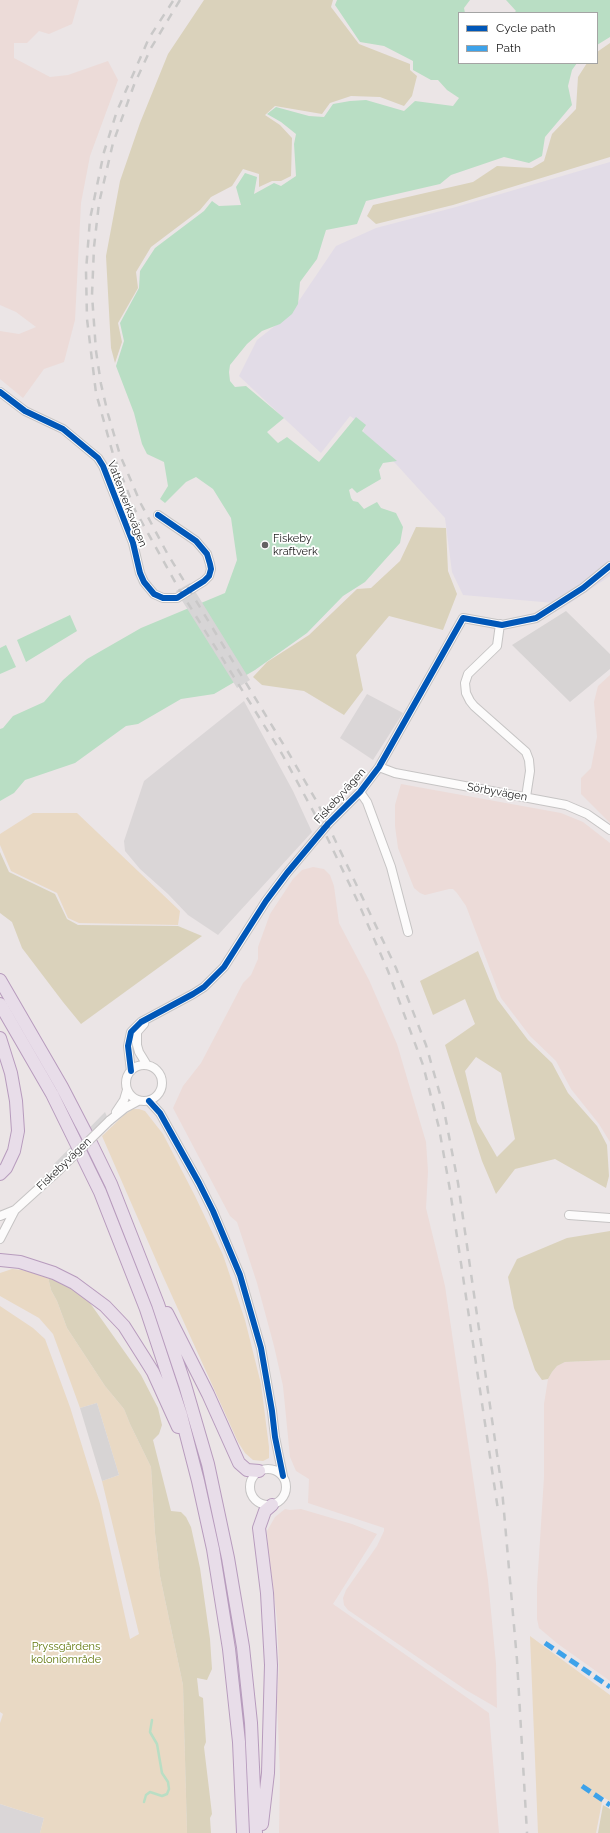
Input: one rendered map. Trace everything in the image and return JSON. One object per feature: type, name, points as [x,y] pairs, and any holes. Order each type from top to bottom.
[{"type":"highway","points":[[0,980],[62,1087],[111,1184],[148,1277],[191,1406],[208,1464],[228,1558],[243,1647],[252,1723],[256,1833]]},
{"type":"highway","points":[[0,1004],[52,1094],[78,1146],[113,1225],[156,1335],[181,1414],[217,1570],[232,1672],[239,1742],[243,1833]]},
{"type":"highway","points":[[0,1038],[11,1073],[18,1124],[17,1141],[14,1151],[6,1168],[0,1174]]},
{"type":"highway","points":[[0,1260],[20,1262],[38,1267],[74,1283],[95,1298],[115,1316],[133,1339],[153,1372],[194,1466]]},
{"type":"highway","points":[[148,1277],[184,1343],[237,1459],[247,1470],[264,1470]]},
{"type":"highway","points":[[260,1833],[268,1773],[271,1665],[267,1593],[259,1528],[265,1511],[272,1505]]},
{"type":"street","name":"Vattenverksvägen","points":[[0,392],[25,411],[63,429],[98,458],[103,466],[128,530],[144,582],[154,594],[163,598],[177,598],[204,581],[209,576],[211,570],[210,564],[207,554],[196,542],[158,515]]},
{"type":"street","name":"Fiskebyvägen","points":[[131,1071],[128,1046],[131,1032],[141,1022],[193,994],[215,977],[224,967],[287,873],[323,829],[360,792],[379,767],[463,618],[500,624],[536,618],[583,588],[610,566]]},
{"type":"street","points":[[500,624],[497,646],[468,674],[465,682],[466,693],[474,706],[526,752],[530,760],[526,797]]},
{"type":"street","name":"Sörbyvägen","points":[[379,767],[395,773],[566,805],[587,814],[610,830]]},
{"type":"street","points":[[360,792],[367,802],[390,866],[408,932]]},
{"type":"street","name":"Fiskebyvägen","points":[[147,1065],[139,1052],[136,1038],[141,1027],[151,1016]]},
{"type":"street","points":[[158,1095],[149,1101],[138,1101],[131,1097],[127,1090],[126,1078],[131,1071],[138,1066],[147,1065],[156,1069],[162,1077],[162,1086],[158,1095],[160,1113]]},
{"type":"street","name":"Fiskebyvägen","points":[[111,1119],[124,1100],[127,1090]]},
{"type":"street","name":"Fiskebyvägen","points":[[0,1216],[15,1210],[58,1171],[111,1119],[125,1108],[138,1101]]},
{"type":"street","points":[[149,1101],[160,1113],[214,1211],[240,1274],[261,1348],[275,1437],[283,1476],[287,1486],[285,1496],[277,1503],[272,1505],[262,1504],[251,1494],[250,1483],[252,1478],[264,1470],[274,1456],[275,1437]]},
{"type":"street","name":"Fiskebyvägen","points":[[0,1239],[15,1210]]},
{"type":"street","points":[[569,1215],[610,1218]]},
{"type":"street","points":[[264,1470],[276,1471],[283,1476]]},
{"type":"shaded area","points":[[0,0],[79,0],[72,24],[49,34],[39,31],[27,43],[14,43],[14,58],[50,77],[68,75],[108,61],[118,80],[90,156],[81,203],[75,320],[64,362],[44,369],[23,398],[0,379],[0,331],[19,334],[36,327],[16,312],[0,305]]},
{"type":"shaded area","points":[[204,0],[333,0],[331,7],[359,44],[410,64],[410,70],[417,76],[412,96],[404,106],[380,97],[351,96],[330,103],[322,114],[275,106],[265,115],[280,125],[292,138],[291,176],[281,181],[272,181],[259,187],[259,174],[243,169],[232,186],[211,197],[200,210],[151,247],[136,272],[138,288],[118,323],[122,342],[115,363],[111,348],[106,256],[120,181],[140,123],[168,54]]},
{"type":"shaded area","points":[[337,0],[470,0],[464,8],[465,12],[458,12],[458,64],[576,64],[572,70],[568,86],[572,105],[545,137],[542,156],[529,163],[504,157],[451,175],[440,184],[366,201],[357,224],[326,230],[317,259],[300,282],[298,304],[292,314],[280,324],[262,331],[247,344],[230,365],[230,381],[235,387],[246,386],[284,418],[267,432],[278,443],[287,437],[319,462],[356,417],[366,425],[362,431],[397,461],[383,463],[379,470],[381,479],[357,493],[352,488],[349,490],[351,498],[353,501],[358,502],[364,509],[377,502],[381,508],[396,513],[403,527],[400,543],[365,582],[343,596],[307,633],[255,670],[214,694],[181,699],[138,724],[126,726],[75,763],[25,780],[14,793],[0,801],[0,729],[3,728],[13,716],[44,702],[63,680],[87,659],[141,628],[225,593],[237,560],[231,518],[213,489],[196,477],[186,482],[165,503],[160,499],[168,486],[164,462],[147,454],[142,444],[134,413],[116,366],[124,341],[120,323],[139,288],[140,271],[155,248],[204,211],[212,201],[219,206],[241,205],[236,187],[245,173],[257,177],[254,194],[274,183],[281,186],[296,176],[294,144],[296,134],[281,122],[267,114],[276,107],[309,116],[324,117],[333,104],[350,101],[366,100],[404,111],[415,101],[453,106],[459,98],[447,90],[438,80],[431,80],[413,70],[413,61],[384,46],[360,42],[335,5]]},
{"type":"shaded area","points":[[506,0],[610,0],[610,37],[598,44],[598,12],[515,12],[516,11]]},
{"type":"shaded area","points":[[610,43],[610,157],[453,205],[376,224],[367,216],[373,205],[473,182],[497,166],[532,168],[544,161],[552,134],[576,109],[578,77],[586,64],[598,64],[598,51]]},
{"type":"shaded area","points":[[610,162],[610,576],[561,609],[554,603],[463,595],[452,572],[445,518],[396,464],[363,432],[365,426],[350,416],[321,453],[239,376],[257,340],[290,314],[336,246],[376,228],[456,207]]},
{"type":"shaded area","points":[[416,527],[446,528],[448,571],[457,594],[443,630],[389,616],[356,655],[363,690],[344,715],[304,691],[262,685],[253,677],[267,662],[309,635],[357,589],[371,588],[400,561]]},
{"type":"shaded area","points":[[566,611],[610,654],[610,669],[570,702],[512,645]]},
{"type":"shaded area","points":[[70,615],[77,631],[26,662],[17,640]]},
{"type":"shaded area","points":[[6,645],[16,667],[0,674],[0,648]]},
{"type":"shaded area","points":[[610,675],[610,823],[581,794],[581,778],[591,768],[597,737],[594,702],[598,686]]},
{"type":"shaded area","points":[[367,694],[403,713],[373,760],[340,738]]},
{"type":"shaded area","points":[[244,701],[293,791],[312,832],[218,935],[188,915],[168,894],[140,869],[125,851],[124,841],[144,781]]},
{"type":"shaded area","points":[[401,784],[561,813],[583,822],[610,843],[610,1142],[599,1124],[571,1089],[556,1061],[530,1036],[501,998],[466,906],[457,893],[453,889],[449,889],[425,895],[414,888],[398,848],[395,826],[395,805]]},
{"type":"shaded area","points":[[0,852],[9,872],[55,894],[67,919],[78,925],[178,926],[202,936],[81,1024],[22,948],[12,922],[0,913]]},
{"type":"shaded area","points":[[313,867],[324,869],[330,875],[334,886],[339,923],[369,980],[397,1044],[426,1142],[428,1171],[426,1208],[445,1286],[488,1580],[496,1664],[497,1708],[466,1690],[348,1610],[344,1605],[343,1598],[346,1590],[377,1546],[384,1528],[308,1503],[309,1479],[296,1471],[290,1457],[283,1386],[274,1346],[257,1283],[237,1222],[230,1216],[173,1108],[183,1086],[201,1063],[243,983],[251,975],[258,959],[258,947],[270,914],[293,879],[302,870]]},
{"type":"shaded area","points":[[478,951],[497,999],[528,1040],[552,1063],[568,1093],[597,1126],[607,1145],[609,1176],[606,1188],[555,1159],[515,1169],[496,1194],[482,1161],[445,1045],[475,1024],[465,999],[433,1015],[420,981]],"holes":[[[476,1057],[501,1073],[515,1139],[497,1157],[477,1122],[465,1071]]]},
{"type":"shaded area","points":[[610,1231],[610,1360],[565,1362],[557,1366],[548,1379],[542,1380],[535,1370],[514,1308],[508,1277],[517,1259],[567,1238]]},
{"type":"shaded area","points":[[48,1277],[78,1292],[90,1303],[141,1375],[158,1408],[162,1425],[159,1434],[153,1440],[171,1511],[181,1512],[186,1517],[191,1527],[200,1568],[210,1639],[212,1669],[207,1680],[197,1678],[199,1696],[203,1698],[206,1742],[204,1747],[212,1814],[210,1818],[211,1833],[187,1833],[183,1685],[160,1576],[155,1533],[151,1467],[124,1409],[105,1386],[67,1328],[57,1301],[51,1290]]},
{"type":"shaded area","points":[[610,1360],[610,1681],[558,1644],[539,1628],[537,1619],[537,1587],[544,1477],[544,1404],[548,1379],[557,1366],[565,1362]]},
{"type":"shaded area","points":[[97,1403],[119,1475],[102,1481],[80,1408]]},
{"type":"shaded area","points":[[285,1509],[301,1509],[352,1524],[377,1534],[333,1604],[489,1713],[499,1833],[279,1833],[280,1776],[277,1699],[279,1666],[277,1619],[267,1531],[275,1517]]},
{"type":"shaded area","points":[[0,1804],[44,1818],[40,1833],[0,1833]]},
{"type":"shaded area","points":[[603,1805],[610,1809],[610,1833],[598,1833]]},
{"type":"green space","points":[[33,813],[77,813],[180,911],[178,925],[79,923],[68,918],[57,893],[11,871],[0,845],[0,834]]},
{"type":"green space","points":[[133,1109],[145,1111],[163,1134],[223,1255],[245,1320],[261,1384],[269,1447],[269,1458],[263,1461],[253,1460],[245,1453],[238,1442],[102,1136],[124,1115]]},
{"type":"green space","name":"Pryssgårdens koloniområde","points":[[12,1269],[48,1277],[51,1290],[57,1301],[67,1328],[105,1386],[124,1409],[151,1467],[155,1533],[160,1576],[183,1685],[187,1833],[40,1833],[44,1818],[0,1804],[0,1723],[3,1714],[0,1712],[0,1306],[33,1328],[45,1339],[70,1407],[100,1504],[130,1639],[139,1634],[102,1481],[119,1475],[97,1403],[80,1408],[53,1334],[39,1318],[0,1296],[0,1273]]},
{"type":"green space","points":[[530,1636],[610,1695],[610,1801],[603,1797],[596,1833],[538,1833]]},
{"type":"pier","points":[[190,583],[250,680],[237,688],[176,591]]},
{"type":"pier","points":[[105,1112],[111,1126],[60,1176],[54,1164]]},
{"type":"waterway","points":[[144,1802],[146,1795],[150,1792],[162,1796],[167,1794],[169,1789],[168,1782],[162,1773],[157,1744],[150,1732],[152,1720]]},
{"type":"railway","points":[[180,0],[151,48],[134,85],[113,143],[99,203],[94,247],[92,295],[96,351],[101,384],[120,455],[141,504],[167,553],[317,802],[396,968],[426,1045],[443,1105],[458,1183],[502,1489],[517,1660],[527,1833]]},
{"type":"railway","points":[[173,1],[149,38],[117,111],[104,152],[90,219],[86,271],[87,319],[96,393],[113,454],[135,510],[179,589],[282,754],[323,829],[358,902],[388,971],[423,1065],[439,1128],[450,1190],[498,1510]]},
{"type":"marked path","points":[[545,1643],[610,1687]]},
{"type":"marked path","points":[[582,1786],[610,1805]]},
{"type":"cycle path","points":[[0,392],[25,411],[63,429],[98,458],[103,466],[133,543],[140,573],[144,582],[154,594],[163,598],[177,598],[204,581],[209,576],[211,569],[210,564],[207,554],[196,541],[158,515]]},
{"type":"cycle path","points":[[131,1071],[128,1046],[131,1032],[141,1022],[204,987],[224,967],[266,901],[287,873],[328,824],[360,792],[379,767],[463,618],[502,625],[536,618],[583,588],[610,566]]},
{"type":"cycle path","points":[[149,1101],[160,1113],[199,1183],[213,1211],[240,1275],[261,1348],[275,1437],[283,1476]]},
{"type":"place","name":"Fiskeby kraftverk","points":[[265,545]]}]
